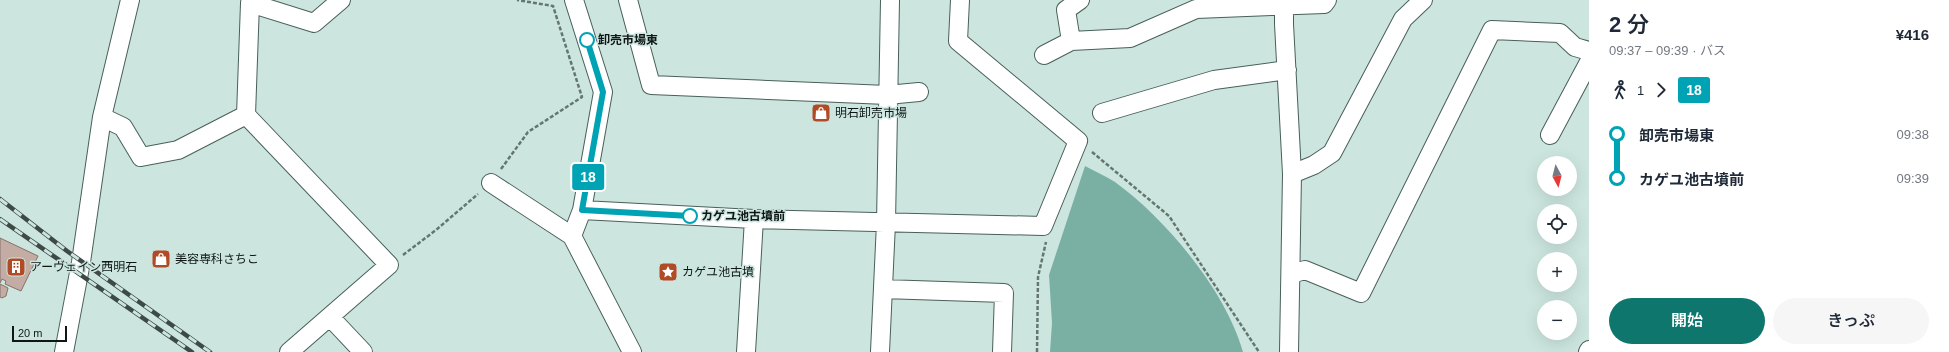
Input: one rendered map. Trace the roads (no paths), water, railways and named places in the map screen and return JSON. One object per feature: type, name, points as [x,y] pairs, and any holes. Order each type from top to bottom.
[{"type":"street","points":[[64,352],[81,262],[102,117],[130,0]]},
{"type":"street","points":[[289,352],[390,265],[246,115],[250,3],[314,23],[341,0]]},
{"type":"street","points":[[572,236],[582,210],[603,92],[574,0]]},
{"type":"street","points":[[628,0],[650,85],[887,95],[919,92]]},
{"type":"street","points":[[880,352],[886,223],[887,95],[890,0]]},
{"type":"street","points":[[582,210],[754,219],[1043,226],[1078,141],[958,42],[960,0]]},
{"type":"street","points":[[1071,41],[1066,10],[1080,0]]},
{"type":"street","points":[[1044,55],[1071,41],[1130,38],[1196,9],[1284,3],[1324,4],[1327,0]]},
{"type":"street","points":[[1292,174],[1314,165],[1332,153],[1403,19],[1423,0]]},
{"type":"street","points":[[1284,3],[1292,174],[1290,352]]},
{"type":"street","points":[[1291,274],[1305,270],[1361,293],[1492,30],[1560,33],[1575,47],[1589,51]]},
{"type":"street","points":[[1550,135],[1589,62]]},
{"type":"street","points":[[1102,113],[1214,80],[1287,70]]},
{"type":"street","points":[[102,117],[123,127],[141,157],[178,150],[246,115]]},
{"type":"street","points":[[491,183],[572,236],[632,352]]},
{"type":"street","points":[[746,352],[754,219]]},
{"type":"street","points":[[883,289],[1004,293],[1002,352]]},
{"type":"street","points":[[330,317],[363,352]]},
{"type":"railway","points":[[0,199],[67,251],[210,352]]},
{"type":"railway","points":[[0,219],[192,352]]},
{"type":"place","name":"卸売市場東","points":[[587,40]]},
{"type":"place","name":"明石卸売市場","points":[[821,113]]},
{"type":"place","name":"カゲユ池古墳前","points":[[690,216]]},
{"type":"place","name":"美容専科さちこ","points":[[161,259]]},
{"type":"place","name":"アーヴェイン西明石","points":[[16,267]]},
{"type":"place","name":"カゲユ池古墳","points":[[668,272]]}]
